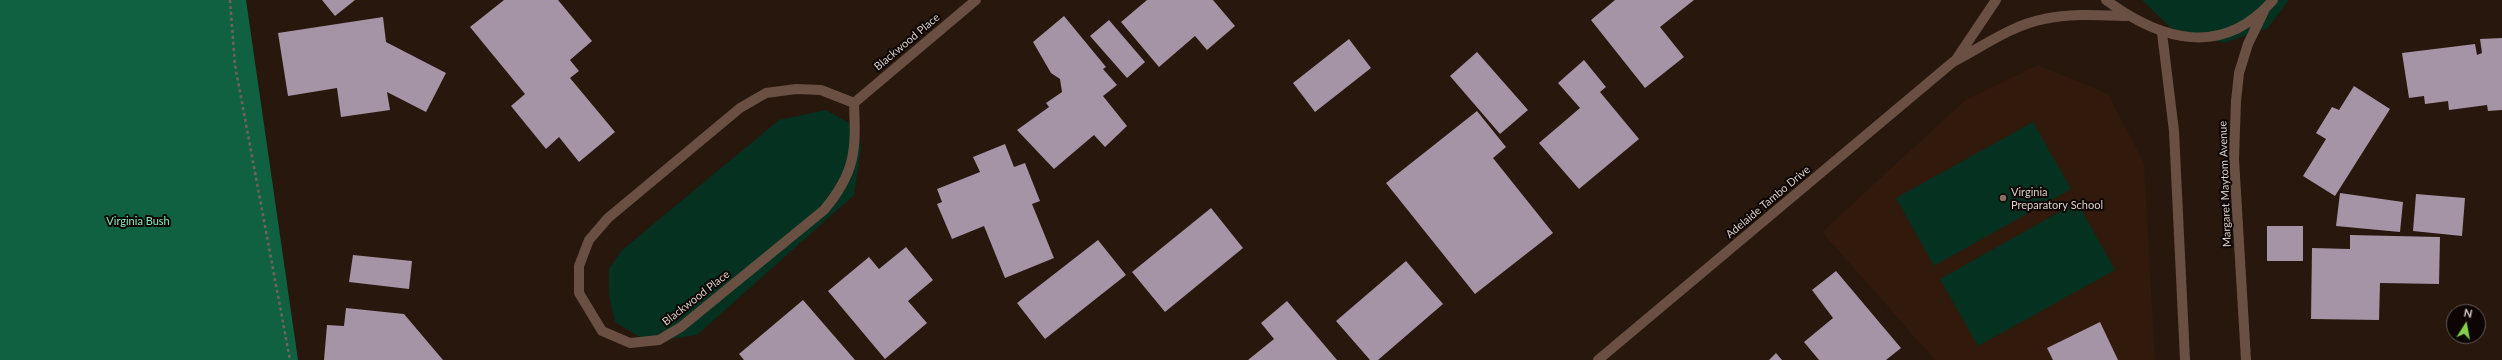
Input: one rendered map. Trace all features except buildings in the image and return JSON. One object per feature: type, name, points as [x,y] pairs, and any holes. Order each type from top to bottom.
[{"type":"street","name":"Blackwood Place","points":[[854,103],[976,0]]},
{"type":"street","name":"Adelaide Tambo Drive","points":[[1953,62],[1996,0]]},
{"type":"street","points":[[2106,0],[2127,16],[2162,33],[2201,38],[2233,33],[2264,11],[2273,0]]},
{"type":"street","name":"Margaret Maytom Avenue","points":[[2246,360],[2234,159],[2236,101],[2239,73],[2248,44],[2264,11]]},
{"type":"street","name":"Adelaide Tambo Drive","points":[[1598,360],[1953,62],[2021,26],[2044,19],[2075,14],[2127,16]]},
{"type":"street","points":[[2162,33],[2174,131],[2185,360]]},
{"type":"street","name":"Blackwood Place","points":[[796,90],[821,90],[854,103],[856,141],[851,165],[841,190],[824,210],[681,327],[659,340],[630,343],[602,331],[578,293],[579,266],[589,240],[608,218],[740,108],[766,93],[796,90]]},
{"type":"path","points":[[230,0],[235,65],[290,360]]},
{"type":"shaded area","name":"Virginia Preparatory School","points":[[2038,65],[2108,94],[2144,163],[2155,360],[1935,360],[1822,232],[1964,101]]},
{"type":"green space","name":"Virginia Bush","points":[[0,0],[246,0],[298,360],[0,360]]},
{"type":"green space","points":[[2142,0],[2289,0],[2268,28],[2224,43],[2171,28]]},
{"type":"green space","points":[[826,110],[858,128],[861,148],[854,195],[697,335],[648,342],[615,322],[609,294],[609,269],[621,251],[779,120]]},
{"type":"green space","points":[[2033,122],[2071,189],[1934,266],[1896,198]]},
{"type":"green space","points":[[2077,202],[2115,270],[1978,346],[1940,279]]},
{"type":"place","name":"Virginia Preparatory School","points":[[2003,198]]}]
